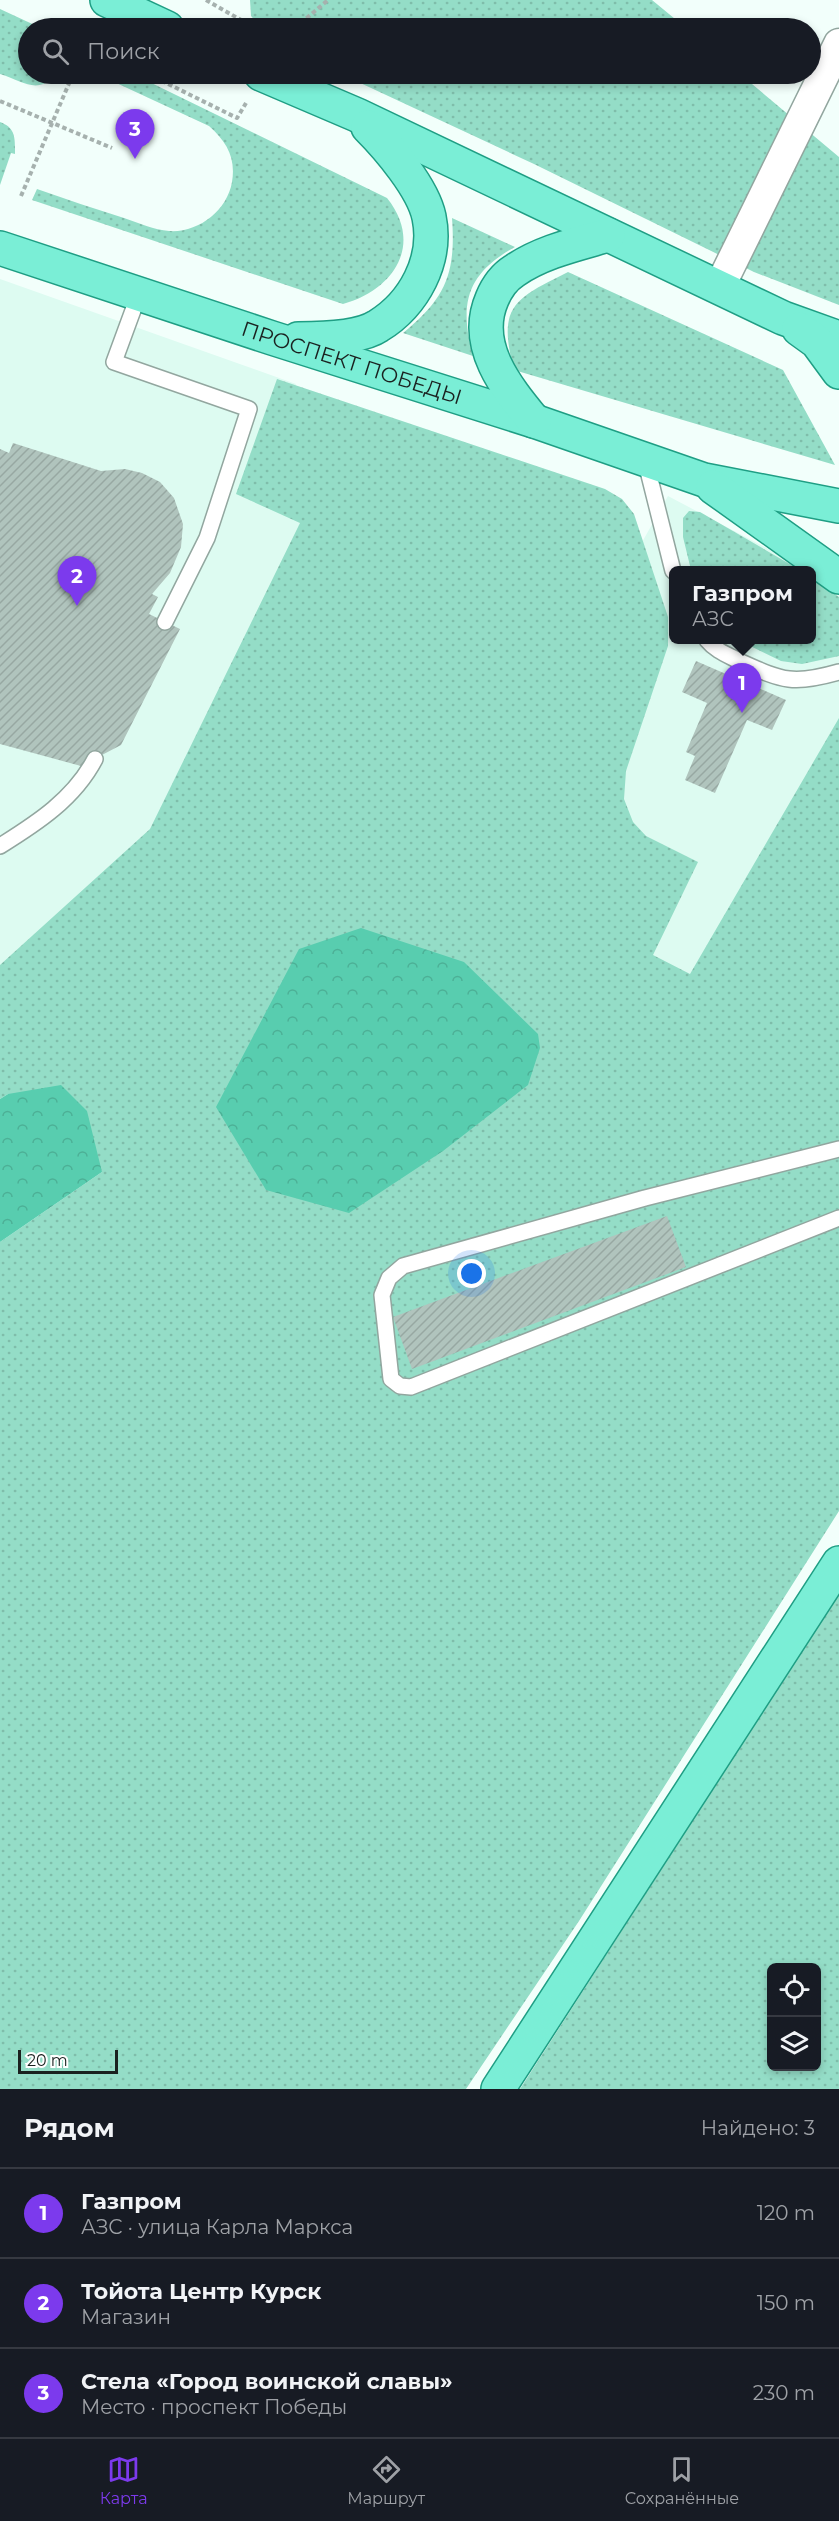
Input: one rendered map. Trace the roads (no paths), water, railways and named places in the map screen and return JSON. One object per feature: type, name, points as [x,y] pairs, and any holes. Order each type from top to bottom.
[{"type":"main road","points":[[107,0],[146,18]]},
{"type":"main road","points":[[284,84],[357,115],[783,318],[839,338]]},
{"type":"main road","points":[[272,338],[332,339],[377,328],[407,302],[420,282],[430,252],[429,216],[392,151],[357,115]]},
{"type":"main road","points":[[534,421],[514,397],[490,353],[485,335],[487,311],[497,286],[514,271],[545,255],[608,235]]},
{"type":"main road","name":"ПРОСПЕКТ ПОБЕДЫ","points":[[0,248],[534,421],[704,480]]},
{"type":"main road","points":[[783,318],[817,342],[839,372]]},
{"type":"main road","points":[[704,480],[839,506]]},
{"type":"main road","points":[[704,480],[839,577]]},
{"type":"main road","points":[[498,2089],[839,1563]]},
{"type":"street","points":[[821,81],[839,44]]},
{"type":"street","points":[[719,288],[819,84]]},
{"type":"lane","points":[[139,294],[114,362],[249,409],[207,538],[165,622]]},
{"type":"lane","points":[[645,459],[672,566]]},
{"type":"lane","points":[[710,644],[715,649],[778,678],[812,680],[839,672]]},
{"type":"lane","points":[[0,846],[46,817],[86,775],[94,759]]},
{"type":"lane","points":[[839,1149],[656,1195],[403,1266],[389,1278],[382,1295],[391,1379],[400,1386],[411,1387],[839,1218]]},
{"type":"place","name":"Стела «Город воинской славы»","points":[[135,159]]},
{"type":"place","name":"Тойота Центр Курск","points":[[77,606]]},
{"type":"place","name":"Газпром","points":[[742,713]]}]
